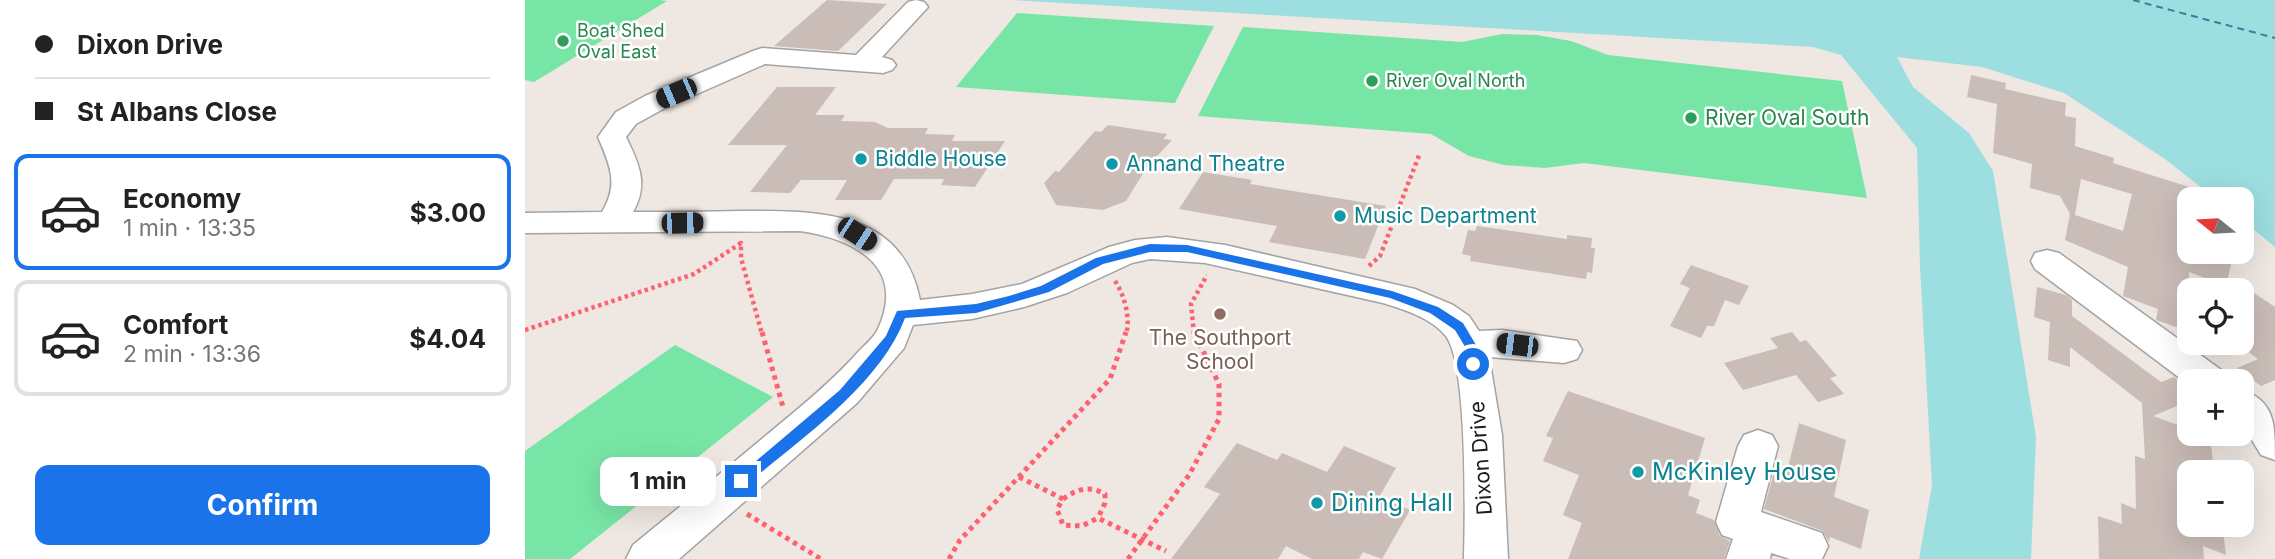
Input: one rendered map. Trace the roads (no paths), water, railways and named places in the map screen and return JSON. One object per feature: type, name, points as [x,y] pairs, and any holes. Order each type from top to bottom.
[{"type":"street","points":[[611,221],[625,202],[631,178],[612,137],[625,118],[655,102],[762,56],[873,64],[916,7]]},
{"type":"street","points":[[525,223],[800,221],[835,226],[867,241],[892,264],[900,281],[904,303],[891,338],[844,393],[648,559]]},
{"type":"street","points":[[901,314],[976,308],[1011,300],[1045,289],[1100,261],[1150,248],[1187,248],[1392,295],[1434,310],[1459,327],[1470,345],[1502,343],[1564,350]]},
{"type":"street","points":[[2047,261],[2193,369]]},
{"type":"street","name":"Dixon Drive","points":[[1470,345],[1484,460],[1486,559]]},
{"type":"street","points":[[2254,413],[2275,444]]},
{"type":"street","points":[[1758,446],[1737,522],[1752,544],[1807,546]]},
{"type":"water","points":[[1013,0],[2275,0],[2275,247],[2254,230],[2254,187],[2201,187],[2165,159],[2064,93],[1982,67],[1897,57],[1913,87],[1969,133],[1993,171],[2036,437],[2031,559],[1919,559],[1932,485],[1920,266],[1917,148],[1841,55],[1813,47]]},
{"type":"place","name":"Boat Shed Oval East","points":[[563,41]]},
{"type":"place","name":"River Oval North","points":[[1372,81]]},
{"type":"place","name":"River Oval South","points":[[1691,118]]},
{"type":"place","name":"Biddle House","points":[[861,159]]},
{"type":"place","name":"Annand Theatre","points":[[1112,164]]},
{"type":"place","name":"Music Department","points":[[1340,216]]},
{"type":"place","name":"The Southport School","points":[[1220,314]]},
{"type":"place","name":"McKinley House","points":[[1638,472]]},
{"type":"place","name":"Dining Hall","points":[[1317,503]]}]
